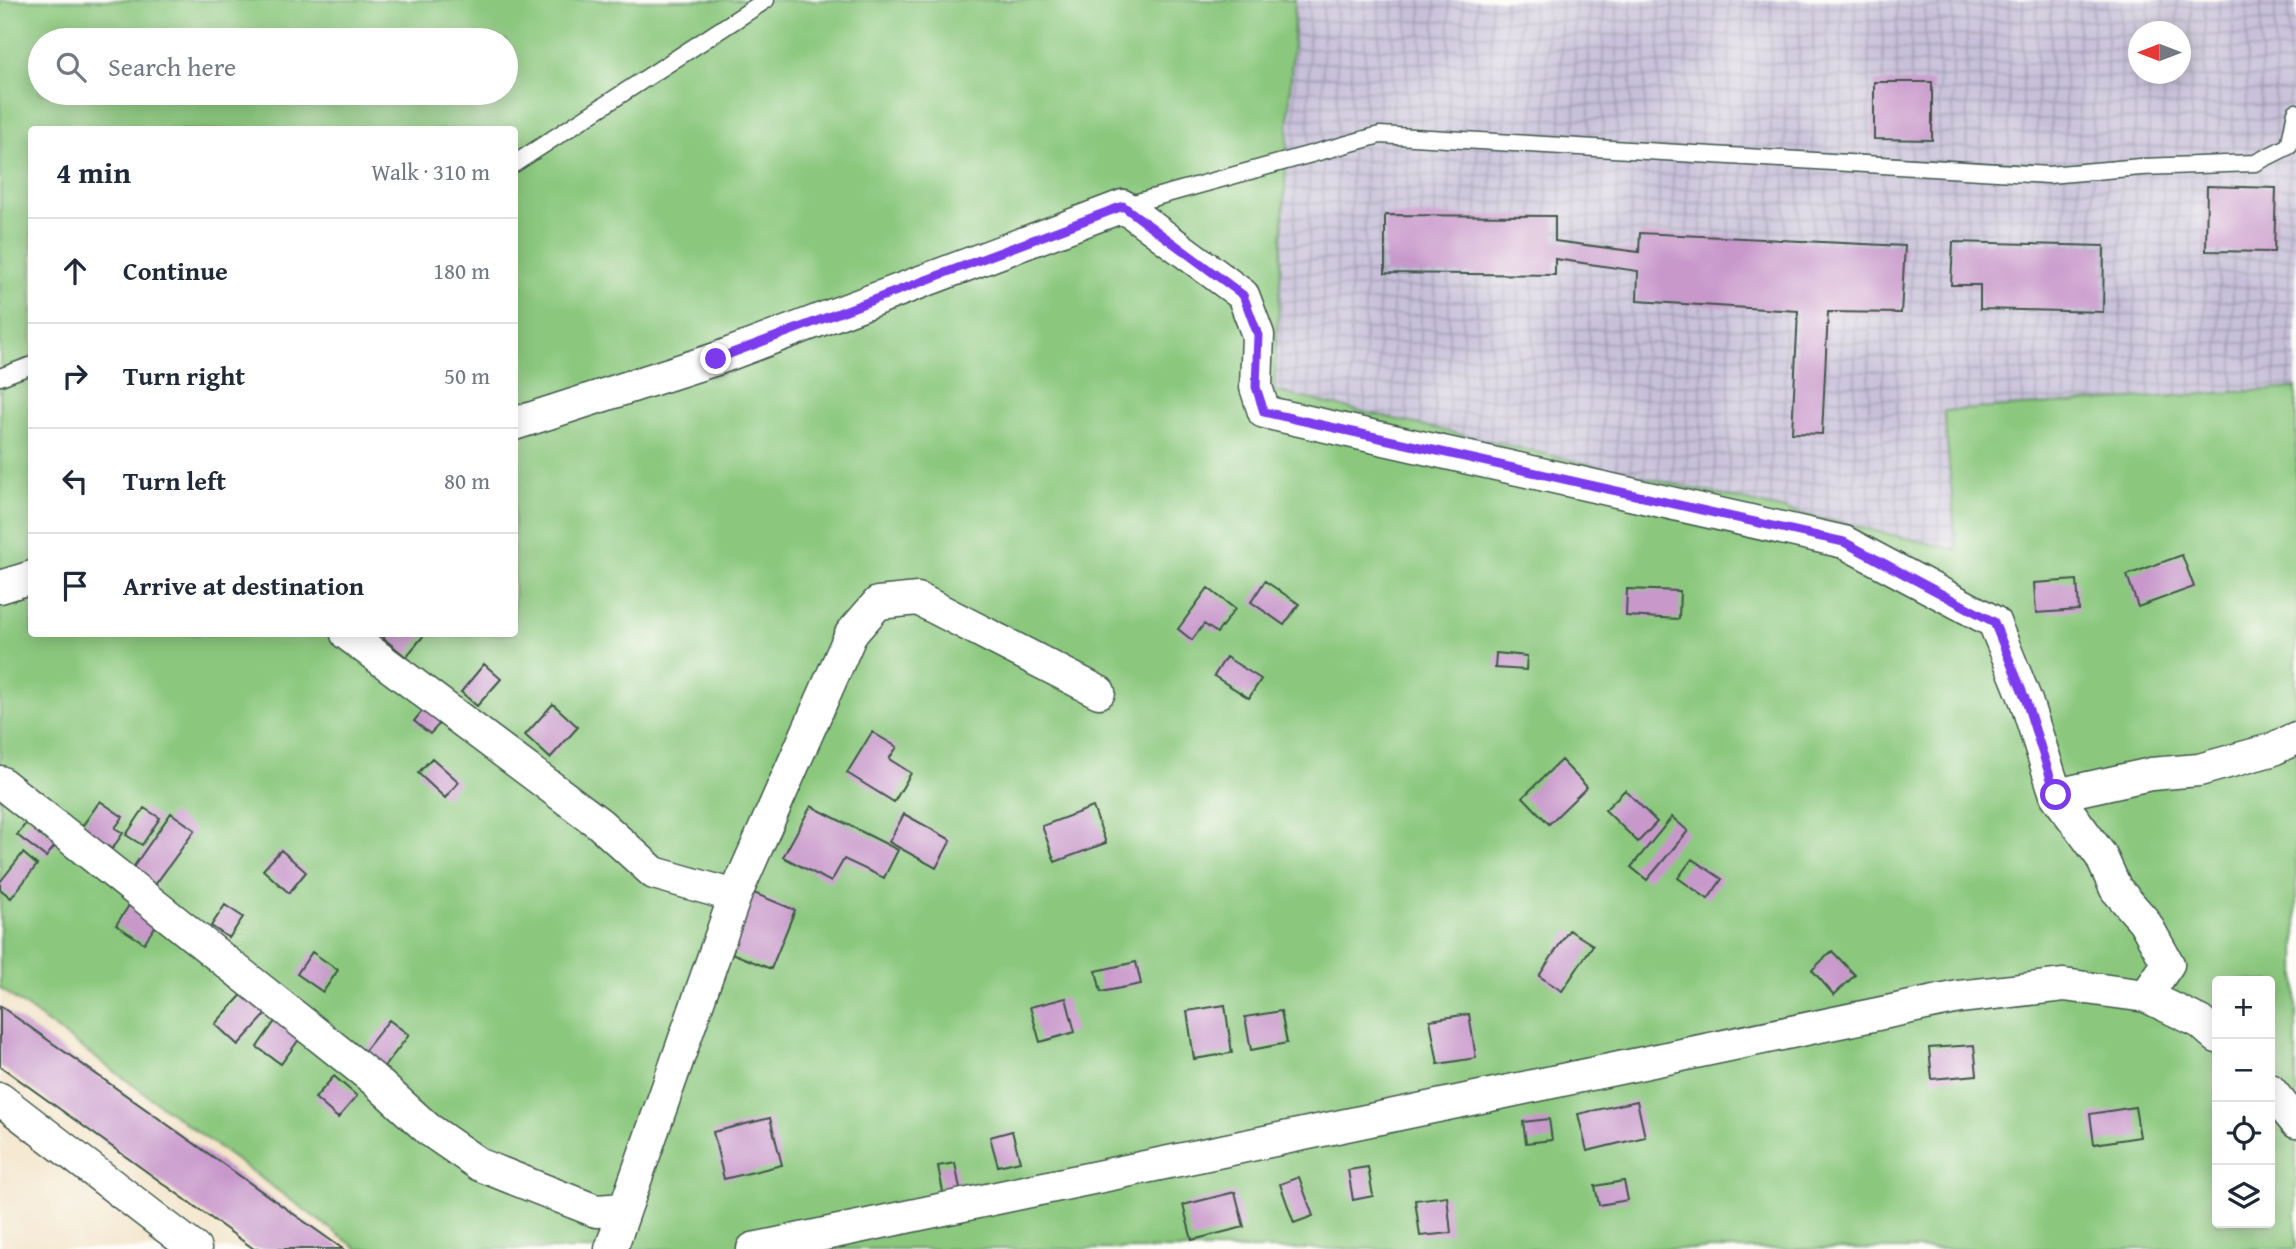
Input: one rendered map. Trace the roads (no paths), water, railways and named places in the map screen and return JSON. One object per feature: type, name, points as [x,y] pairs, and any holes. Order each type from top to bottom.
[{"type":"street","points":[[518,423],[716,359],[1123,206],[1243,295],[1258,335],[1256,387],[1264,412],[1844,542],[1994,622],[2026,701],[2056,795],[2101,856],[2116,889],[2144,920],[2168,964],[2146,996]]},
{"type":"street","points":[[0,587],[28,579]]},
{"type":"street","points":[[611,1249],[734,896],[852,634],[878,603],[918,599],[1099,692]]},
{"type":"street","points":[[351,637],[600,824],[654,873],[734,896]]},
{"type":"street","points":[[2056,795],[2151,774],[2199,770],[2271,750],[2296,738]]},
{"type":"street","points":[[0,782],[372,1078],[428,1129],[480,1165],[596,1211],[625,1209]]},
{"type":"street","points":[[754,1249],[1959,997],[2064,985],[2146,996],[2200,1022],[2212,1033]]},
{"type":"street","points":[[2275,1096],[2296,1122]]},
{"type":"street","points":[[0,1100],[195,1249]]},
{"type":"lane","points":[[518,161],[766,0]]},
{"type":"lane","points":[[1123,206],[1380,135],[2048,175],[2141,167],[2255,163],[2289,146],[2296,112]]},
{"type":"lane","points":[[0,377],[28,366]]}]
